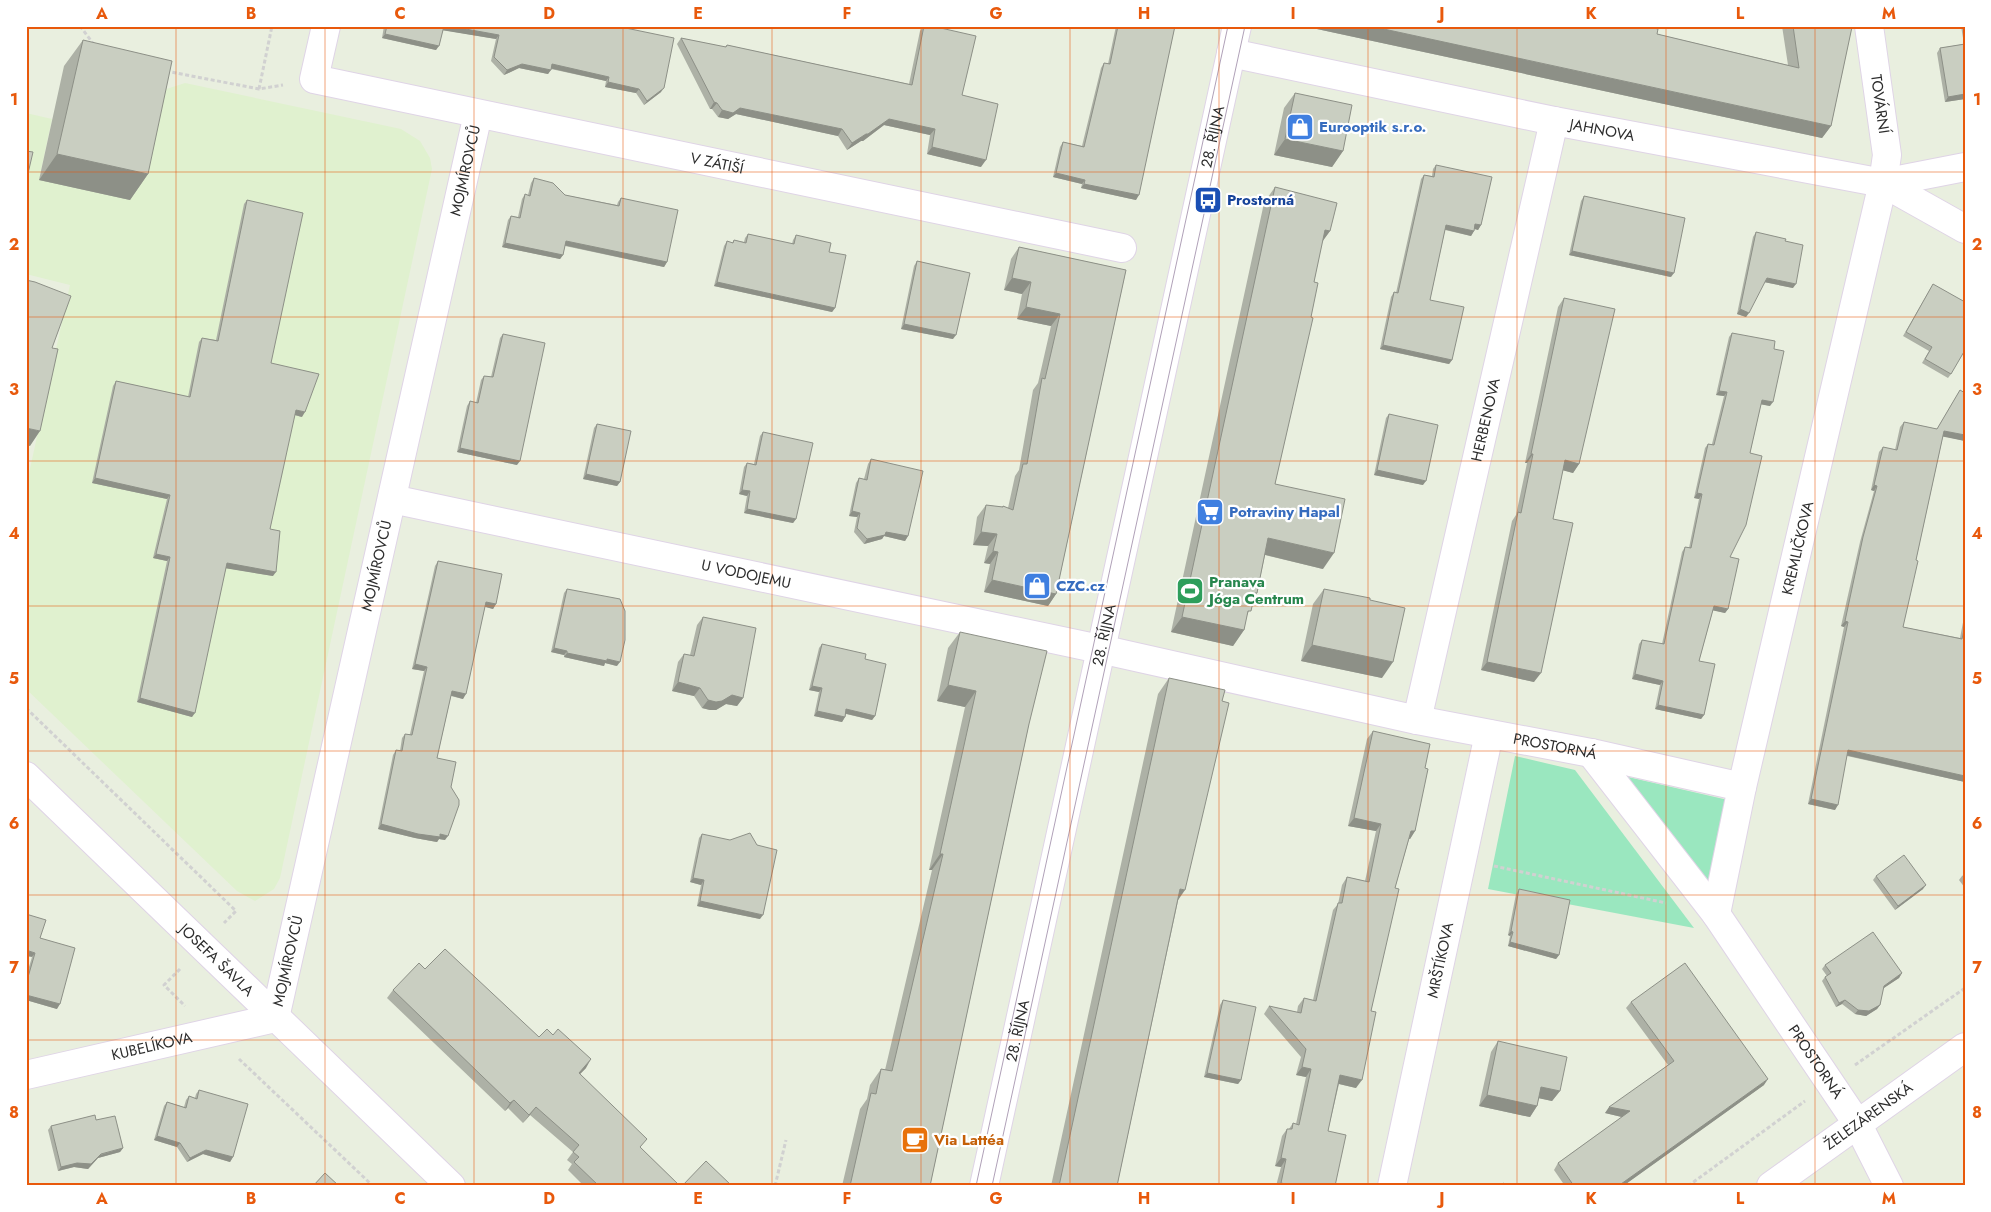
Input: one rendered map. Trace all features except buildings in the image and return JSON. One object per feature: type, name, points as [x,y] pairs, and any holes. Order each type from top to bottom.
[{"type":"street","points":[[314,79],[326,26]]},
{"type":"street","name":"28. ŘÍJNA","points":[[984,1186],[1237,26]]},
{"type":"street","name":"TOVÁRNÍ","points":[[1869,26],[1887,155],[1883,183]]},
{"type":"street","name":"JAHNOVA","points":[[1231,53],[1554,121],[1883,183],[1965,229]]},
{"type":"street","name":"V ZÁTIŠÍ","points":[[314,79],[1122,248]]},
{"type":"street","name":"MOJMÍROVCŮ","points":[[276,1018],[478,114]]},
{"type":"street","name":"HERBENOVA","points":[[1417,720],[1554,121]]},
{"type":"street","points":[[1883,183],[1965,167]]},
{"type":"street","name":"KREMLIČKOVA","points":[[1716,914],[1742,787],[1883,183]]},
{"type":"street","name":"U VODOJEMU","points":[[392,499],[1101,649]]},
{"type":"street","name":"PROSTORNÁ","points":[[1101,649],[1417,720],[1590,753],[1716,914],[1858,1123],[1890,1186]]},
{"type":"street","name":"MRŠTÍKOVA","points":[[1392,1186],[1489,734]]},
{"type":"street","points":[[1590,753],[1742,787]]},
{"type":"street","name":"JOSEFA ŠAVLA","points":[[26,776],[451,1186]]},
{"type":"street","name":"KUBELÍKOVA","points":[[26,1074],[276,1018]]},
{"type":"street","name":"ŽELEZÁRENSKÁ","points":[[1771,1186],[1965,1047]]},
{"type":"path","points":[[80,26],[100,52]]},
{"type":"path","points":[[259,89],[272,26]]},
{"type":"path","points":[[163,70],[259,89],[314,79]]},
{"type":"path","points":[[1463,860],[1667,904]]},
{"type":"path","points":[[1688,1186],[1965,988]]},
{"type":"path","points":[[211,1032],[373,1186]]},
{"type":"path","points":[[774,1186],[786,1140]]},
{"type":"shaded area","points":[[185,83],[401,129],[420,141],[430,158],[432,169],[280,878],[274,889],[255,901],[237,891],[26,689],[26,487],[70,285],[26,274],[26,113],[52,119],[40,175],[154,93]]},
{"type":"green space","points":[[1515,756],[1575,770],[1694,928],[1488,889]]},
{"type":"green space","points":[[1628,777],[1728,800],[1710,887]]},
{"type":"tram line","points":[[976,1186],[1228,26]]},
{"type":"tram line","points":[[992,1186],[1245,26]]},
{"type":"place","name":"Eurooptik s.r.o.","points":[[1300,127]]},
{"type":"place","name":"Prostorná","points":[[1208,200]]},
{"type":"place","name":"Potraviny Hapal","points":[[1210,512]]},
{"type":"place","name":"CZC.cz","points":[[1037,586]]},
{"type":"place","name":"Pranava Jóga Centrum","points":[[1190,591]]},
{"type":"place","name":"Via Lattéa","points":[[915,1140]]}]
